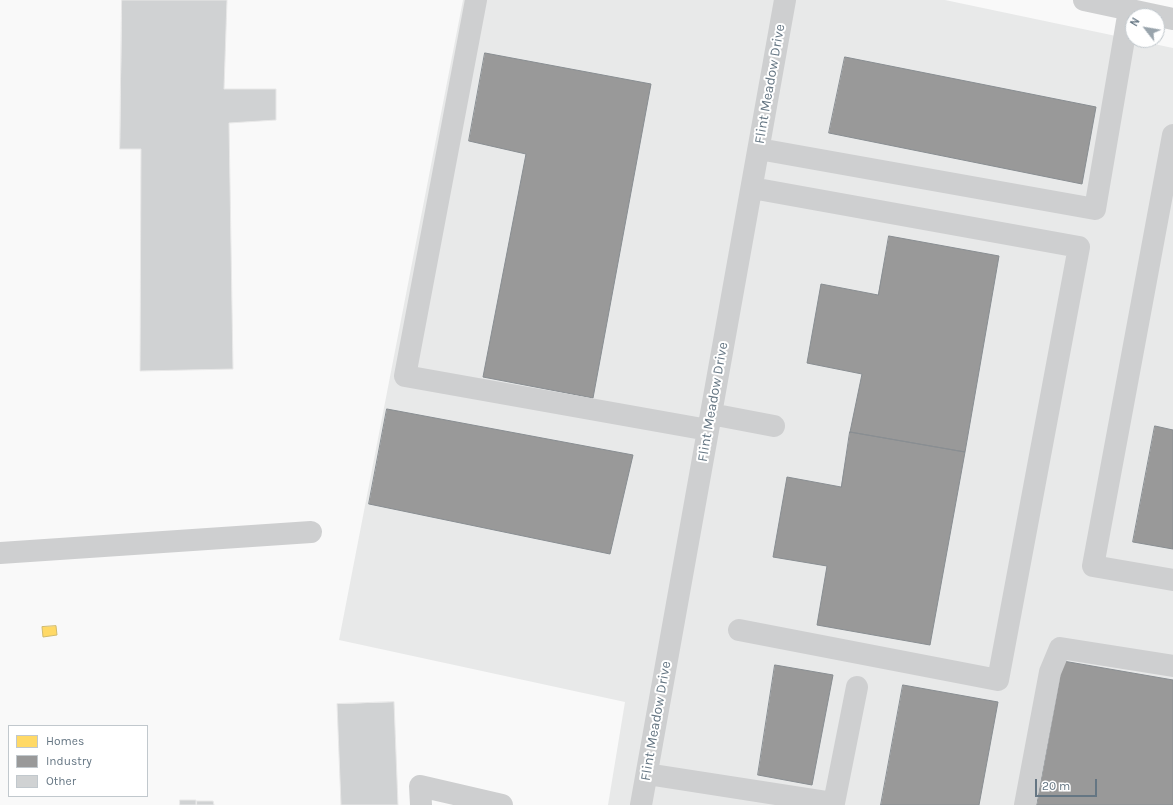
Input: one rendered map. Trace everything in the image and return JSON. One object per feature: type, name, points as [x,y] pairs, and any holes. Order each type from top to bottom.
[{"type":"street","points":[[476,0],[405,376],[710,422],[774,426]]},
{"type":"street","name":"Flint Meadow Drive","points":[[641,805],[785,0]]},
{"type":"street","points":[[1084,0],[1125,9]]},
{"type":"street","points":[[759,149],[1095,209],[1125,33]]},
{"type":"street","points":[[1173,136],[1093,566],[1173,580]]},
{"type":"street","points":[[739,630],[998,680],[1079,247],[752,188]]},
{"type":"street","points":[[0,553],[311,532]]},
{"type":"street","points":[[1025,805],[1050,672],[1060,648],[1173,666]]},
{"type":"street","points":[[647,774],[834,804],[857,687]]},
{"type":"street","points":[[421,805],[420,786],[502,805]]},
{"type":"shaded area","points":[[463,0],[945,0],[1125,38],[1125,48],[1165,48],[1165,46],[1173,48],[1173,805],[608,805],[625,702],[339,640]]},
{"type":"building: Homes","points":[[56,626],[57,635],[43,637],[42,627]]},
{"type":"building: Industry","points":[[485,53],[651,84],[593,398],[483,377],[526,154],[469,141]]},
{"type":"building: Industry","points":[[845,57],[1096,107],[1082,184],[829,133]]},
{"type":"building: Industry","points":[[889,236],[999,256],[965,452],[850,432],[862,374],[807,363],[821,284],[878,295]]},
{"type":"building: Industry","points":[[387,409],[633,455],[610,554],[369,504]]},
{"type":"building: Industry","points":[[1155,426],[1173,430],[1173,549],[1133,542]]},
{"type":"building: Industry","points":[[850,432],[965,452],[930,645],[817,625],[827,566],[773,557],[787,477],[841,487]]},
{"type":"building: Industry","points":[[1063,661],[1173,680],[1173,805],[1037,805]]},
{"type":"building: Industry","points":[[775,665],[833,675],[812,785],[758,775]]},
{"type":"building: Industry","points":[[903,685],[998,702],[979,805],[881,805]]},
{"type":"building: Other","points":[[122,0],[227,0],[224,89],[276,89],[276,120],[229,123],[233,369],[140,371],[141,149],[120,149]]},
{"type":"building: Other","points":[[394,702],[398,805],[341,805],[337,704]]},
{"type":"building: Other","points":[[180,800],[196,800],[196,805],[180,805]]},
{"type":"building: Other","points":[[197,801],[213,801],[214,805],[197,805]]}]
